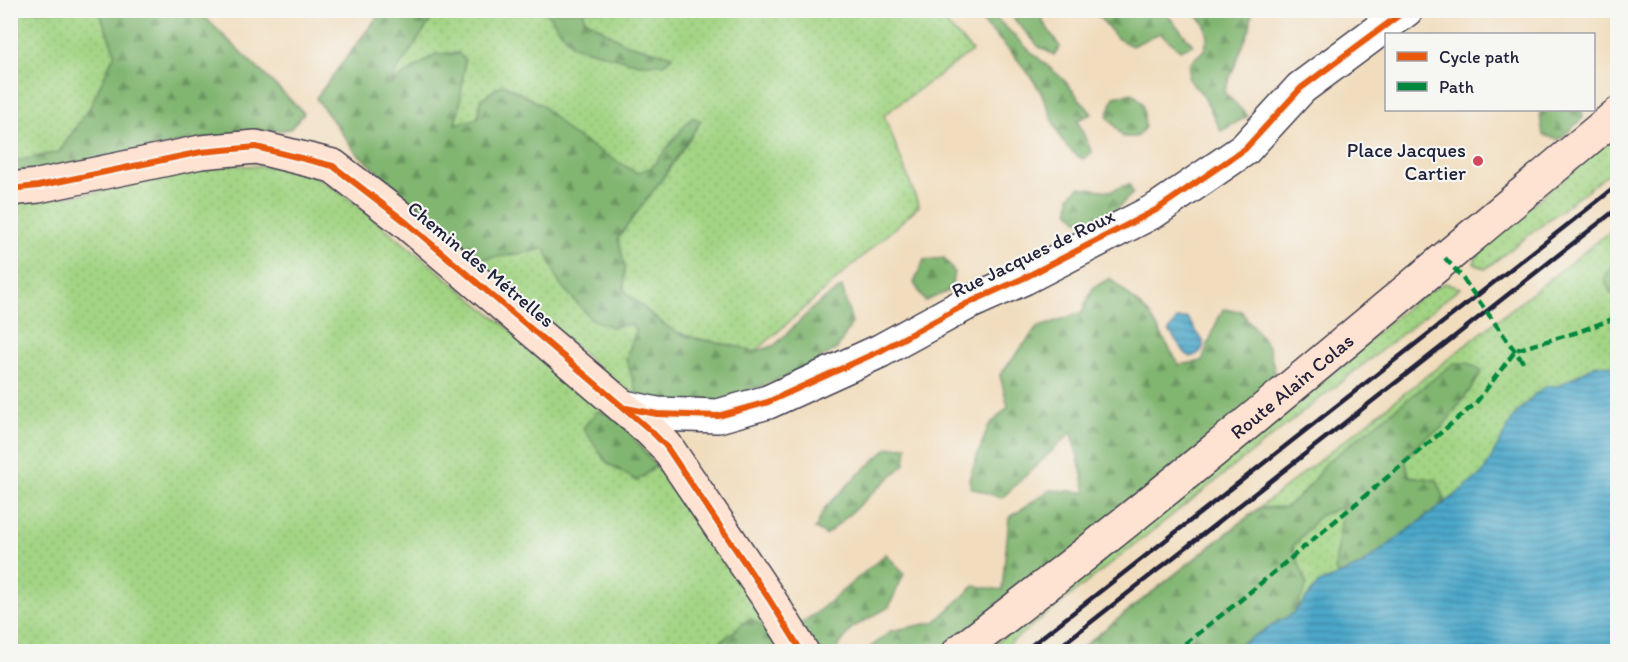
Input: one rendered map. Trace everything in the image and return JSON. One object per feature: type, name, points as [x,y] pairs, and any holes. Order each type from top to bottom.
[{"type":"street","name":"Rue Jacques de Roux","points":[[624,407],[657,414],[718,416],[768,402],[880,351],[966,304],[1024,278],[1156,210],[1245,149],[1301,88],[1406,10]]},
{"type":"street","name":"Route Alain Colas","points":[[959,651],[1052,582],[1145,507],[1617,114]]},
{"type":"street","name":"Chemin des Métrelles","points":[[10,189],[38,186],[201,152],[255,147],[333,166],[407,223],[624,407],[666,446],[770,599],[802,651]]},
{"type":"green space","points":[[11,11],[198,11],[304,113],[290,129],[201,139],[11,176]]},
{"type":"green space","points":[[99,11],[198,11],[304,113],[290,129],[201,139],[11,176],[10,162],[59,152],[90,107],[115,53]]},
{"type":"green space","points":[[382,11],[934,11],[972,51],[884,115],[919,206],[755,352],[764,387],[659,404],[621,387],[356,152],[316,98]]},
{"type":"green space","points":[[382,11],[436,11],[394,75],[392,83],[436,54],[458,53],[465,60],[460,104],[455,124],[478,118],[481,99],[503,84],[542,105],[571,134],[637,173],[652,167],[692,117],[701,121],[665,175],[618,238],[625,267],[624,291],[657,319],[677,332],[755,352],[775,345],[816,305],[842,287],[852,323],[837,349],[796,373],[712,404],[659,404],[638,395],[626,359],[636,331],[631,324],[612,327],[591,319],[559,283],[545,249],[476,259],[356,152],[316,98]]},
{"type":"green space","points":[[545,11],[584,11],[584,18],[624,43],[673,56],[664,64],[639,64],[573,46]]},
{"type":"green space","points":[[972,11],[989,11],[1064,80],[1092,114],[1077,120],[1092,153],[1083,159],[1066,145],[1060,137],[1039,89],[1025,68]]},
{"type":"green space","points":[[1007,11],[1048,11],[1042,20],[1060,47],[1054,55],[1039,47]]},
{"type":"green space","points":[[1094,11],[1164,11],[1193,45],[1180,50],[1160,33],[1132,46],[1118,39]]},
{"type":"green space","points":[[1192,11],[1252,11],[1250,28],[1224,92],[1248,116],[1221,131],[1203,95],[1188,79],[1190,63],[1204,50],[1208,36],[1204,23]]},
{"type":"green space","points":[[1133,93],[1143,104],[1145,127],[1137,137],[1123,137],[1107,116],[1114,97]]},
{"type":"green space","points":[[1542,111],[1582,111],[1583,118],[1559,140],[1543,135]]},
{"type":"green space","points":[[1617,133],[1617,167],[1485,269],[1474,263],[1480,249]]},
{"type":"green space","points":[[200,164],[302,168],[343,194],[618,417],[720,547],[787,651],[11,651],[10,203],[92,193]]},
{"type":"green space","points":[[1129,184],[1133,193],[1105,220],[1077,220],[1069,210],[1070,196],[1079,187],[1111,191]]},
{"type":"green space","points":[[1617,226],[1617,651],[1076,652]]},
{"type":"green space","points":[[1617,242],[1617,283],[1611,294],[1604,279],[1611,267]]},
{"type":"green space","points":[[944,258],[954,272],[951,290],[925,301],[914,283],[924,260]]},
{"type":"green space","points":[[1110,278],[1150,315],[1179,365],[1202,361],[1223,309],[1241,311],[1269,347],[1275,373],[1252,409],[1117,523],[1099,564],[1076,577],[1013,602],[941,651],[865,652],[891,631],[935,622],[974,586],[1002,590],[1009,518],[1050,490],[1086,492],[1072,432],[1002,498],[971,488],[969,479],[988,427],[1008,407],[1000,375],[1037,328],[1082,312],[1093,288]]},
{"type":"green space","points":[[1445,283],[1460,288],[1000,651],[984,652],[1099,564],[1421,296]]},
{"type":"green space","points":[[1454,363],[1468,363],[1482,371],[1441,429],[1426,437],[1405,458],[1409,476],[1437,480],[1446,502],[1360,566],[1338,577],[1335,569],[1343,507],[1319,516],[1293,547],[1307,585],[1294,613],[1229,651],[1076,652],[1260,508],[1286,507],[1306,490],[1326,463]]},
{"type":"green space","points":[[597,411],[618,417],[656,466],[637,481],[607,463],[583,428]]},
{"type":"green space","points":[[907,446],[905,464],[826,535],[815,529],[825,508],[859,474],[888,448]]},
{"type":"green space","points":[[886,554],[904,574],[889,607],[852,628],[835,651],[807,651],[793,628],[815,614]]},
{"type":"green space","points":[[750,618],[777,636],[787,652],[708,652]]},
{"type":"water","points":[[1187,318],[1203,341],[1201,351],[1191,357],[1186,354],[1169,331],[1177,319]]},
{"type":"water","points":[[1596,365],[1617,366],[1617,651],[1229,651],[1294,613],[1319,583],[1360,566],[1446,502],[1483,473],[1514,416],[1534,395],[1547,386],[1558,386]]},
{"type":"railway","points":[[1023,652],[1618,185]]},
{"type":"railway","points":[[1053,652],[1618,208]]},
{"type":"marked path","points":[[1445,258],[1461,276],[1525,365]]},
{"type":"marked path","points":[[1174,652],[1237,603],[1475,404],[1516,350],[1578,332],[1618,317]]},
{"type":"cycle path","points":[[626,408],[657,414],[718,416],[768,402],[880,351],[966,304],[1024,278],[1156,210],[1245,149],[1301,88],[1406,10]]},
{"type":"cycle path","points":[[10,189],[38,186],[201,152],[256,147],[333,166],[407,223],[666,446],[802,652]]},
{"type":"place","name":"Place Jacques Cartier","points":[[1478,161]]}]
